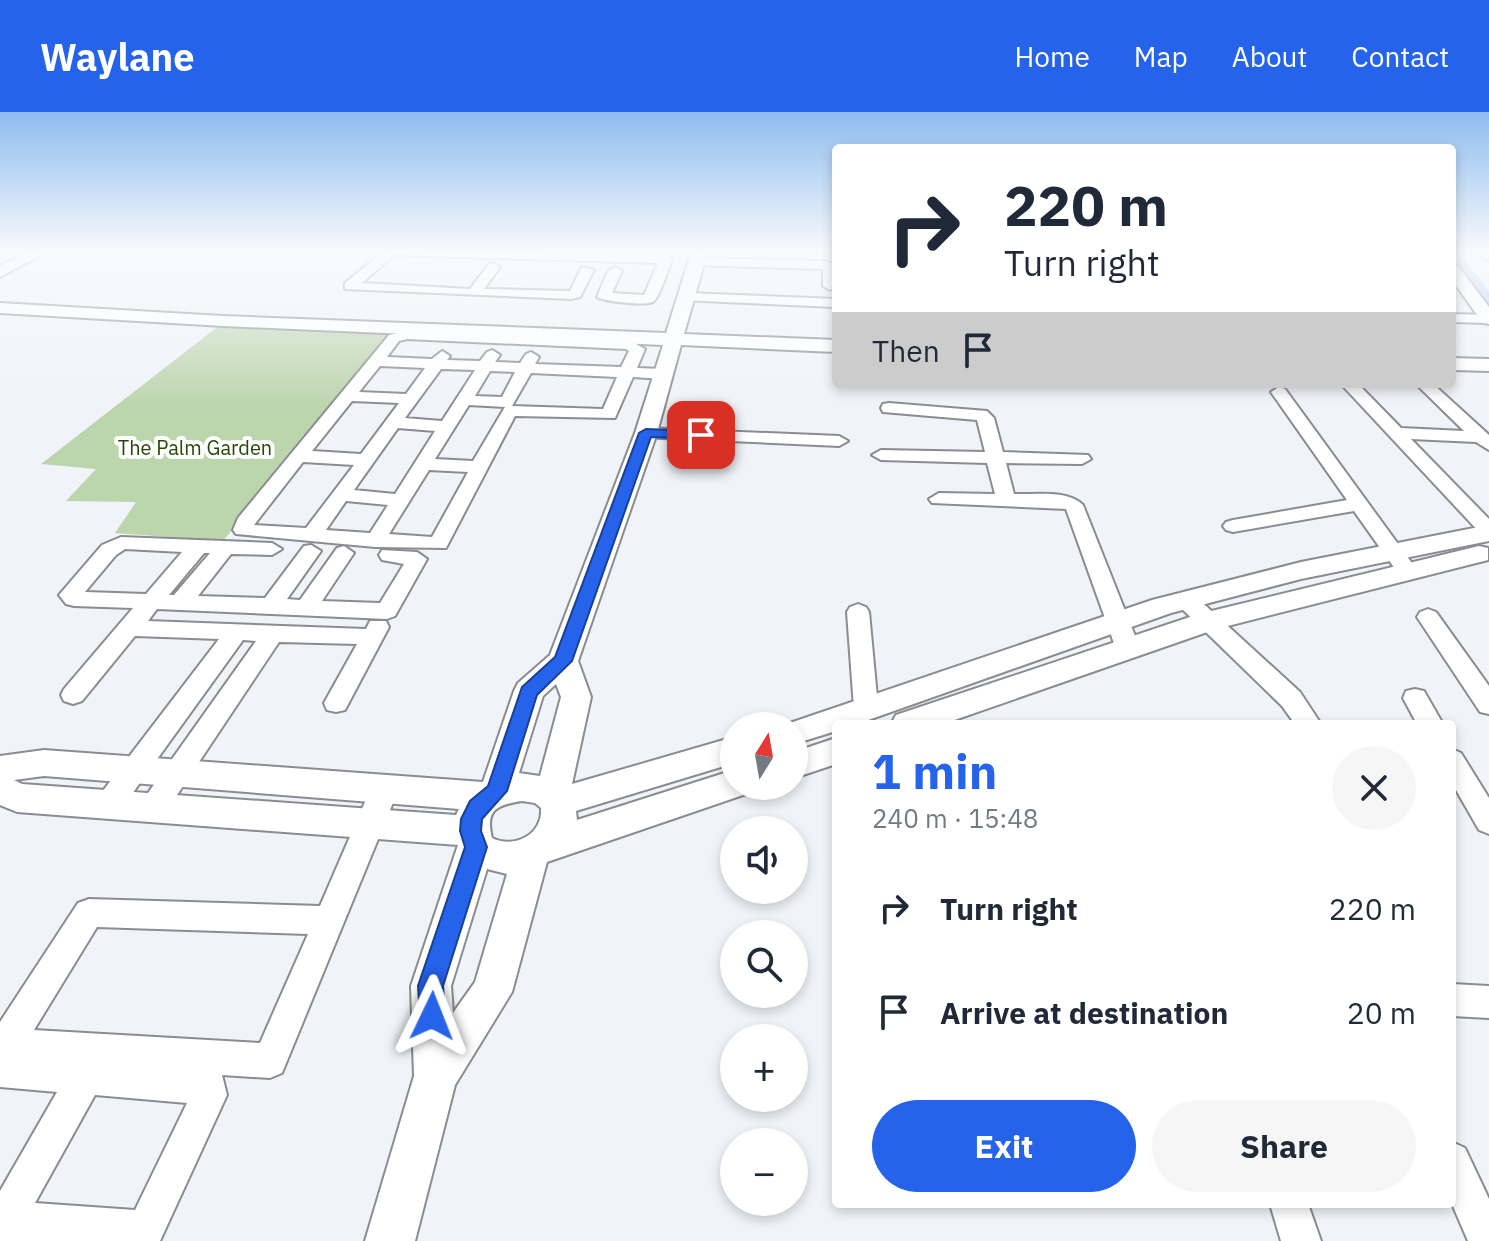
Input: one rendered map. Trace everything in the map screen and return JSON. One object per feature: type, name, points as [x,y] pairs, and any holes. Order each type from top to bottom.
[{"type":"street","points":[[436,1076],[431,986],[473,839],[471,819],[492,794],[529,691],[563,661],[646,433],[684,303]]},
{"type":"street","points":[[1477,303],[1489,319]]},
{"type":"street","points":[[0,308],[458,334],[832,346]]},
{"type":"street","points":[[1456,318],[1489,319]]},
{"type":"street","points":[[153,808],[230,696],[254,633],[341,495],[458,334]]},
{"type":"street","points":[[336,703],[417,557],[344,553],[247,532],[242,527],[375,361],[398,336],[458,334],[636,347],[609,414],[525,369],[375,361]]},
{"type":"street","points":[[375,541],[501,339]]},
{"type":"street","points":[[387,611],[74,599],[70,595],[109,550],[121,543],[226,547],[375,541],[439,544],[539,341]]},
{"type":"street","points":[[572,392],[595,343]]},
{"type":"street","points":[[1456,364],[1489,365]]},
{"type":"street","points":[[463,400],[508,407],[572,392],[626,373],[663,374]]},
{"type":"street","points":[[851,720],[866,708],[998,677],[1122,634],[1186,600],[1282,589],[1400,561],[1489,532],[1353,388]]},
{"type":"street","points":[[1428,388],[1484,441]]},
{"type":"street","points":[[1279,392],[1400,561]]},
{"type":"street","points":[[347,396],[411,399]]},
{"type":"street","points":[[889,408],[981,415],[985,418],[1006,500]]},
{"type":"street","points":[[394,423],[447,426]]},
{"type":"street","points":[[646,433],[839,441]]},
{"type":"street","points":[[1396,433],[1484,441]]},
{"type":"street","points":[[881,455],[1082,459]]},
{"type":"street","points":[[299,456],[367,460]]},
{"type":"street","points":[[423,464],[479,467]]},
{"type":"street","points":[[341,495],[401,500]]},
{"type":"street","points":[[939,499],[1062,501],[1073,505],[1079,514],[1122,634]]},
{"type":"street","points":[[1233,526],[1360,504]]},
{"type":"street","points":[[73,695],[199,545]]},
{"type":"street","points":[[180,603],[226,547]]},
{"type":"street","points":[[1400,561],[1489,552]]},
{"type":"street","points":[[306,608],[344,553]]},
{"type":"street","points":[[1122,634],[1209,621],[1282,589]]},
{"type":"street","points":[[1186,600],[1291,699],[1305,720]]},
{"type":"street","points":[[858,612],[866,708]]},
{"type":"street","points":[[1428,617],[1489,705]]},
{"type":"street","points":[[128,628],[372,637]]},
{"type":"street","points":[[109,804],[192,694],[254,633]]},
{"type":"street","points":[[390,1241],[436,1076],[492,992],[537,850],[558,825],[554,799],[576,697],[563,661]]},
{"type":"street","points":[[915,720],[998,677]]},
{"type":"street","points":[[192,694],[230,696]]},
{"type":"street","points":[[1415,698],[1428,720]]},
{"type":"street","points":[[808,732],[832,733]]},
{"type":"street","points":[[808,754],[832,735]]},
{"type":"street","points":[[554,799],[720,754]]},
{"type":"street","points":[[0,769],[44,763],[492,794],[522,784],[544,789],[554,799]]},
{"type":"street","points":[[1456,767],[1489,822]]},
{"type":"street","points":[[327,920],[89,913],[5,1045],[270,1061],[385,788]]},
{"type":"street","points":[[0,789],[17,798],[369,821],[473,839],[500,859],[537,850],[720,789]]},
{"type":"street","points":[[1456,1000],[1489,1002]]},
{"type":"street","points":[[0,1070],[86,1076],[210,1089],[142,1236],[1,1223],[86,1076]]},
{"type":"street","points":[[1456,1170],[1488,1241]]},
{"type":"street","points":[[1290,1208],[1301,1241]]},
{"type":"green space","name":"The Palm Garden","points":[[216,328],[396,329],[223,541],[115,533],[136,502],[66,501],[96,469],[41,464]]},
{"type":"route","points":[[432,1016],[431,986],[476,847],[470,831],[471,819],[478,807],[497,791],[529,691],[563,661],[646,433],[701,435]]}]
